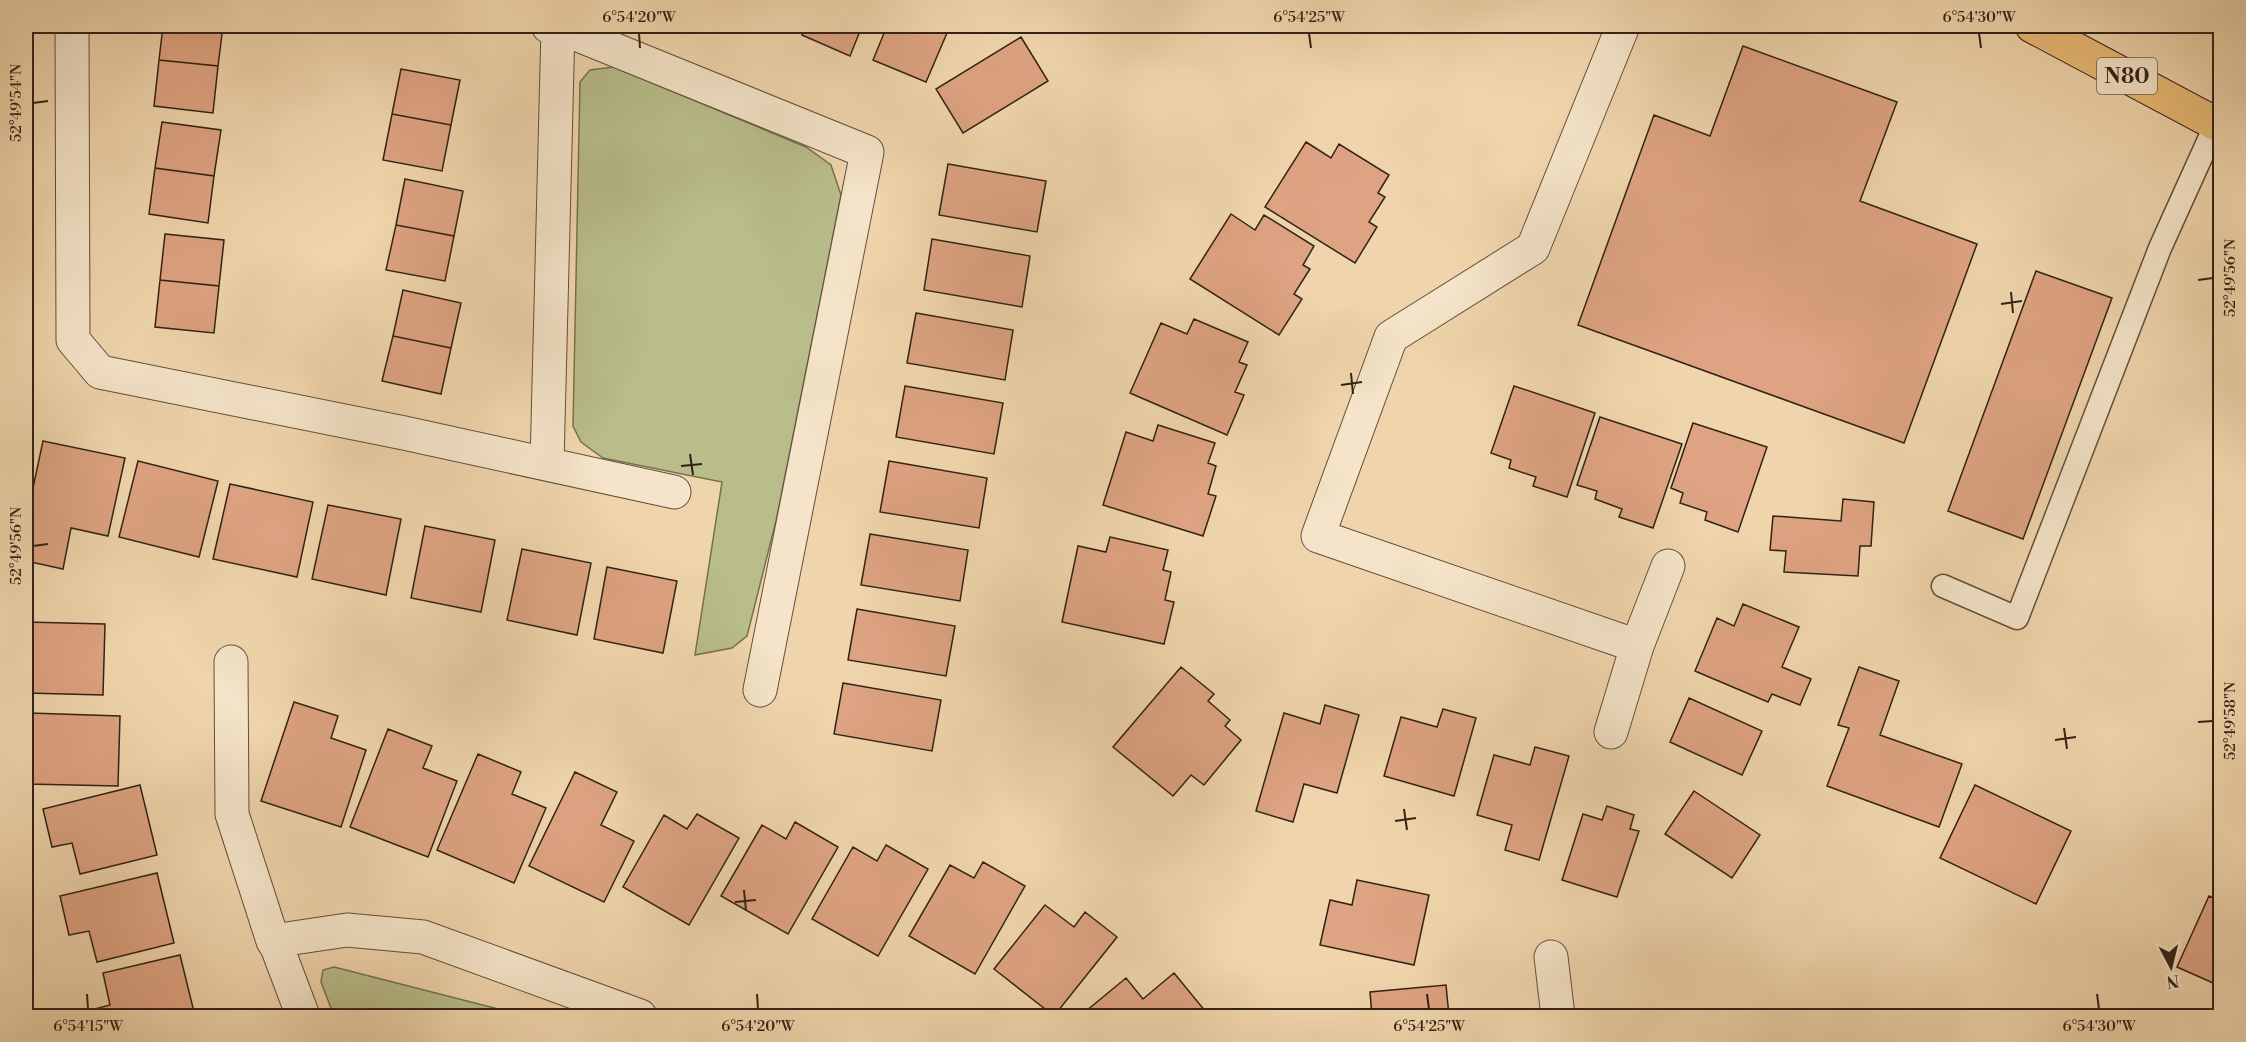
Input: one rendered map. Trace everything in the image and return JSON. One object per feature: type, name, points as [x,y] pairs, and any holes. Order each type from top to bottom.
[{"type":"main road","name":"N80","points":[[2045,28],[2218,125]]},
{"type":"street","points":[[72,26],[73,340],[100,372],[674,492]]},
{"type":"street","points":[[547,464],[553,26],[867,152],[760,690]]},
{"type":"street","points":[[1623,26],[1533,248],[1391,337],[1318,536],[1638,646]]},
{"type":"street","points":[[1611,732],[1638,646],[1668,566]]},
{"type":"street","points":[[231,662],[232,814],[273,941],[277,946],[303,1017]]},
{"type":"street","points":[[273,941],[347,930],[423,937],[640,1017]]},
{"type":"street","points":[[1551,957],[1558,1017]]},
{"type":"lane","points":[[1943,586],[2017,618],[2160,248],[2218,125]]},
{"type":"green space","points":[[614,67],[806,147],[831,165],[841,195],[776,521],[747,636],[732,648],[695,655],[722,482],[603,458],[581,442],[573,426],[580,82],[590,70]]},
{"type":"green space","points":[[334,967],[526,1016],[334,1016],[321,982],[323,970]]},
{"type":"building","points":[[163,26],[223,26],[218,66],[159,60]]},
{"type":"building","points":[[806,26],[862,26],[850,56],[802,35]]},
{"type":"building","points":[[887,26],[950,26],[926,82],[873,60]]},
{"type":"building","points":[[1021,37],[1048,81],[963,133],[936,89]]},
{"type":"building","points":[[1743,46],[1897,102],[1860,201],[1977,244],[1904,443],[1578,325],[1654,115],[1710,136]]},
{"type":"building","points":[[159,60],[218,66],[213,113],[154,106]]},
{"type":"building","points":[[401,69],[460,80],[451,125],[392,114]]},
{"type":"building","points":[[392,114],[451,125],[442,171],[383,160]]},
{"type":"building","points":[[162,122],[221,130],[214,176],[155,168]]},
{"type":"building","points":[[1306,142],[1331,158],[1339,144],[1389,175],[1378,193],[1385,197],[1369,222],[1377,227],[1355,263],[1265,207]]},
{"type":"building","points":[[948,164],[1046,181],[1037,232],[939,215]]},
{"type":"building","points":[[155,168],[214,176],[208,223],[149,214]]},
{"type":"building","points":[[405,179],[463,191],[454,236],[396,225]]},
{"type":"building","points":[[1231,214],[1255,230],[1264,215],[1314,246],[1303,265],[1310,269],[1294,294],[1302,299],[1279,335],[1190,279]]},
{"type":"building","points":[[396,225],[454,236],[445,281],[386,270]]},
{"type":"building","points":[[165,234],[224,240],[219,286],[160,280]]},
{"type":"building","points":[[932,239],[1030,256],[1022,307],[924,290]]},
{"type":"building","points":[[2036,271],[2112,298],[2023,539],[1948,511]]},
{"type":"building","points":[[160,280],[219,286],[214,333],[155,327]]},
{"type":"building","points":[[403,290],[461,303],[451,348],[393,336]]},
{"type":"building","points":[[916,313],[1013,330],[1005,380],[907,363]]},
{"type":"building","points":[[1194,319],[1248,342],[1239,362],[1247,365],[1235,392],[1244,395],[1227,435],[1130,393],[1161,323],[1187,334]]},
{"type":"building","points":[[393,336],[451,348],[441,394],[382,381]]},
{"type":"building","points":[[905,386],[1003,403],[994,454],[896,437]]},
{"type":"building","points":[[1514,386],[1595,413],[1567,497],[1533,486],[1536,477],[1509,468],[1511,460],[1491,453]]},
{"type":"building","points":[[1600,417],[1682,444],[1653,528],[1619,517],[1622,509],[1595,499],[1597,491],[1577,485]]},
{"type":"building","points":[[1693,423],[1767,447],[1738,532],[1705,520],[1707,512],[1680,503],[1683,493],[1671,488]]},
{"type":"building","points":[[1158,425],[1215,443],[1208,463],[1216,466],[1208,494],[1216,496],[1203,536],[1103,505],[1126,432],[1153,441]]},
{"type":"building","points":[[43,441],[125,458],[108,536],[71,528],[63,569],[26,561],[32,522],[26,521]]},
{"type":"building","points":[[138,461],[218,481],[199,557],[119,537]]},
{"type":"building","points":[[889,461],[987,478],[979,528],[880,512]]},
{"type":"building","points":[[230,484],[313,502],[297,577],[213,559]]},
{"type":"building","points":[[1843,499],[1874,502],[1871,546],[1860,546],[1858,576],[1784,572],[1786,551],[1770,550],[1773,516],[1841,521]]},
{"type":"building","points":[[328,505],[401,519],[386,595],[312,579]]},
{"type":"building","points":[[425,526],[495,540],[481,612],[411,598]]},
{"type":"building","points":[[870,534],[968,550],[960,601],[861,585]]},
{"type":"building","points":[[1110,537],[1168,550],[1163,570],[1171,572],[1165,600],[1174,602],[1164,644],[1062,622],[1078,546],[1106,552]]},
{"type":"building","points":[[522,549],[591,563],[577,635],[507,620]]},
{"type":"building","points":[[607,567],[677,581],[663,653],[594,639]]},
{"type":"building","points":[[1743,604],[1799,627],[1782,667],[1811,679],[1800,705],[1772,694],[1768,702],[1695,671],[1717,618],[1734,626]]},
{"type":"building","points":[[857,609],[955,626],[946,676],[848,660]]},
{"type":"building","points":[[26,622],[105,624],[103,695],[26,693]]},
{"type":"building","points":[[1181,667],[1214,694],[1208,701],[1230,720],[1225,726],[1241,740],[1204,785],[1191,775],[1173,796],[1113,747]]},
{"type":"building","points":[[1859,667],[1899,681],[1880,735],[1962,764],[1939,827],[1827,786],[1849,728],[1838,725]]},
{"type":"building","points":[[843,683],[941,700],[932,751],[834,734]]},
{"type":"building","points":[[1689,698],[1762,731],[1742,775],[1670,742]]},
{"type":"building","points":[[294,702],[338,716],[331,738],[366,750],[341,827],[261,801]]},
{"type":"building","points":[[1325,705],[1359,715],[1337,793],[1304,784],[1293,822],[1256,811],[1284,713],[1320,724]]},
{"type":"building","points":[[1443,709],[1476,718],[1454,796],[1384,776],[1401,717],[1437,727]]},
{"type":"building","points":[[29,713],[120,716],[118,786],[27,784]]},
{"type":"building","points":[[388,729],[432,746],[423,768],[457,781],[428,857],[350,827]]},
{"type":"building","points":[[1535,747],[1569,756],[1539,860],[1505,850],[1512,825],[1477,815],[1494,755],[1530,765]]},
{"type":"building","points":[[478,754],[521,772],[512,794],[546,808],[514,883],[437,850]]},
{"type":"building","points":[[575,772],[617,792],[601,825],[634,841],[604,902],[529,866]]},
{"type":"building","points":[[140,785],[157,855],[80,874],[72,843],[52,847],[43,809]]},
{"type":"building","points":[[1975,785],[2071,831],[2036,904],[1940,858]]},
{"type":"building","points":[[1694,791],[1760,835],[1732,878],[1665,834]]},
{"type":"building","points":[[1607,806],[1634,815],[1630,829],[1639,831],[1617,897],[1562,880],[1583,814],[1602,820]]},
{"type":"building","points":[[697,814],[739,838],[689,925],[623,887],[664,815],[687,829]]},
{"type":"building","points":[[795,822],[838,847],[788,934],[721,896],[762,825],[786,839]]},
{"type":"building","points":[[886,845],[928,869],[878,956],[812,919],[853,847],[877,861]]},
{"type":"building","points":[[983,862],[1025,886],[975,974],[909,936],[950,865],[974,878]]},
{"type":"building","points":[[157,873],[174,943],[97,962],[89,931],[69,935],[60,896]]},
{"type":"building","points":[[1357,880],[1429,895],[1414,965],[1320,945],[1330,900],[1352,905]]},
{"type":"building","points":[[2209,896],[2220,901],[2220,986],[2177,967]]},
{"type":"building","points":[[1045,905],[1074,927],[1085,912],[1117,937],[1054,1016],[994,969]]},
{"type":"building","points":[[180,955],[195,1016],[92,1016],[91,1010],[110,1005],[103,973]]},
{"type":"building","points":[[1174,973],[1206,1012],[1200,1016],[1080,1016],[1126,978],[1143,999]]},
{"type":"building","points":[[1446,985],[1449,1016],[1372,1016],[1370,992]]}]
